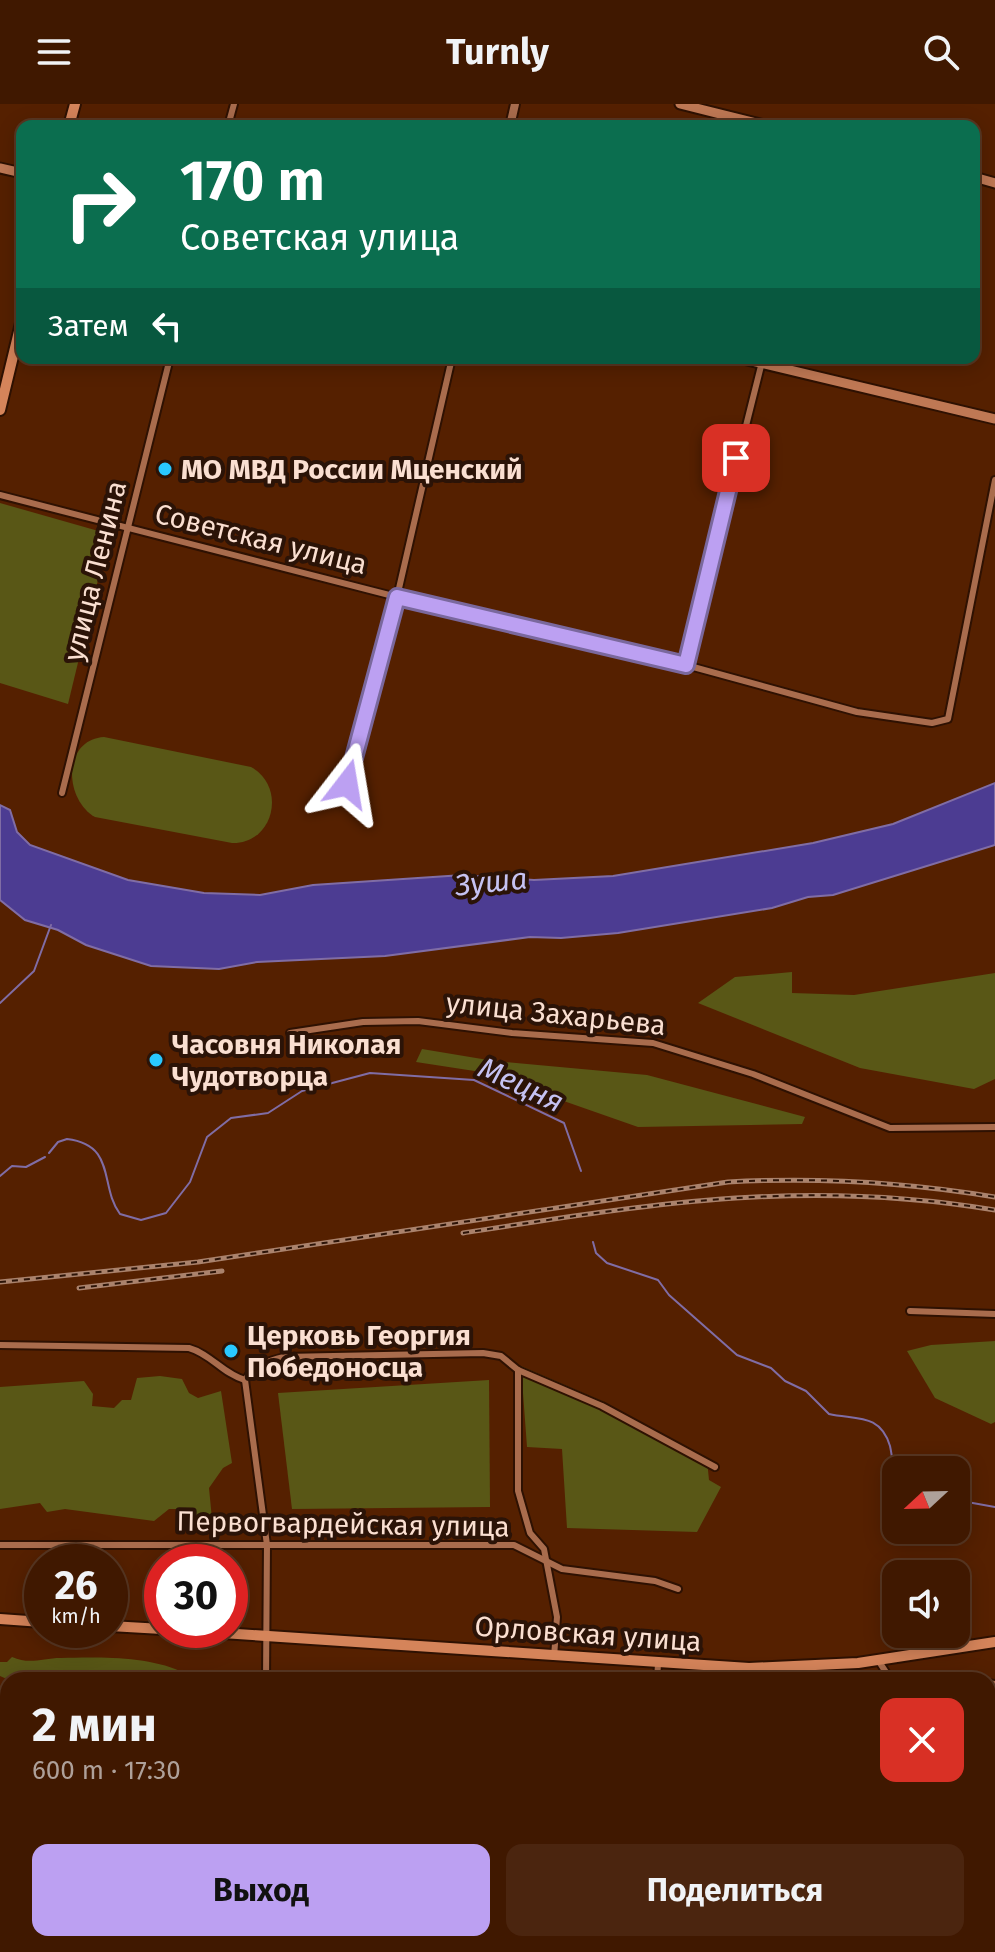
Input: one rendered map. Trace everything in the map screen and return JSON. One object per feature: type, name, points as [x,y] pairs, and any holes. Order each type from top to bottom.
[{"type":"main road","points":[[680,104],[744,120]]},
{"type":"main road","points":[[0,410],[16,344]]},
{"type":"main road","points":[[774,364],[995,419]]},
{"type":"main road","points":[[0,1619],[24,1621]]},
{"type":"main road","name":"Орловская улица","points":[[248,1634],[749,1668],[878,1660],[995,1642]]},
{"type":"street","name":"улица Ленина","points":[[62,793],[169,364]]},
{"type":"street","points":[[347,784],[397,597],[451,364]]},
{"type":"street","points":[[686,665],[761,364]]},
{"type":"street","name":"Советская улица","points":[[0,495],[397,597],[686,665],[843,709],[932,723],[948,719],[995,480]]},
{"type":"street","name":"улица Захарьева","points":[[290,1033],[363,1022],[418,1021],[512,1033],[653,1043],[753,1074],[890,1128],[995,1127]]},
{"type":"street","points":[[910,1311],[995,1314]]},
{"type":"street","points":[[0,1345],[189,1348],[202,1351],[234,1377],[245,1380]]},
{"type":"street","points":[[266,1672],[267,1545],[245,1380],[251,1370],[266,1361],[339,1354],[483,1353],[501,1356],[518,1370],[602,1406],[715,1467]]},
{"type":"street","points":[[518,1370],[518,1491],[522,1515],[530,1533],[544,1549],[557,1617],[554,1657]]},
{"type":"street","name":"Первогвардейская улица","points":[[0,1545],[514,1545],[562,1569],[655,1581],[678,1589]]},
{"type":"street","points":[[878,1660],[886,1672]]},
{"type":"street","points":[[658,1664],[658,1672]]},
{"type":"shaded area","points":[[0,503],[109,534],[68,704],[0,683]]},
{"type":"shaded area","points":[[104,737],[251,767],[269,787],[271,813],[266,825],[246,841],[232,843],[95,817],[77,797],[72,771],[81,748],[90,741]]},
{"type":"shaded area","points":[[792,972],[792,993],[854,995],[995,973],[995,1079],[974,1089],[860,1068],[698,1003],[735,977]]},
{"type":"shaded area","points":[[422,1049],[494,1061],[647,1075],[805,1117],[802,1124],[638,1127],[481,1072],[416,1062]]},
{"type":"shaded area","points":[[995,1341],[995,1422],[991,1424],[935,1398],[907,1351],[931,1345]]},
{"type":"shaded area","points":[[521,1366],[602,1401],[707,1460],[709,1480],[721,1487],[697,1532],[567,1528],[562,1449],[527,1447]]},
{"type":"shaded area","points":[[160,1376],[182,1379],[189,1393],[198,1398],[221,1391],[232,1463],[223,1468],[209,1488],[212,1519],[203,1531],[187,1509],[169,1509],[154,1521],[65,1509],[47,1512],[40,1503],[0,1509],[0,1387],[84,1381],[93,1394],[92,1406],[114,1408],[122,1400],[131,1400],[137,1378]]},
{"type":"shaded area","points":[[489,1380],[490,1507],[292,1509],[278,1393]]},
{"type":"shaded area","points":[[12,1657],[30,1661],[121,1658],[152,1662],[180,1672],[0,1672],[0,1662],[7,1662]]},
{"type":"water","name":"Зуша","points":[[995,783],[995,845],[833,895],[618,933],[561,938],[530,937],[385,956],[257,962],[219,969],[151,966],[86,945],[58,930],[25,920],[0,900],[0,805],[10,810],[17,832],[30,845],[128,880],[204,893],[260,895],[313,885],[463,875],[534,880],[613,876],[813,843],[893,824]]},
{"type":"waterway","name":"Мецня","points":[[0,1003],[34,971],[51,925]]},
{"type":"waterway","name":"Мецня","points":[[49,1153],[58,1142],[67,1139],[93,1149],[100,1158],[120,1214],[141,1220],[166,1213],[190,1182],[207,1137],[231,1118],[268,1113],[302,1091],[370,1073],[474,1080],[564,1123],[581,1171]]},
{"type":"waterway","name":"Мецня","points":[[0,1176],[12,1166],[26,1167],[45,1157]]},
{"type":"waterway","name":"Мецня","points":[[593,1242],[596,1253],[607,1263],[658,1280],[669,1295],[737,1355],[771,1368],[785,1381],[806,1391],[829,1414],[866,1420],[880,1428],[886,1435],[892,1456]]},
{"type":"waterway","name":"Мецня","points":[[970,1503],[995,1507]]},
{"type":"railway","points":[[0,1282],[198,1262],[728,1182],[862,1182],[995,1197]]},
{"type":"railway","points":[[463,1233],[663,1205],[792,1196],[858,1196],[995,1210]]},
{"type":"railway","points":[[79,1288],[222,1271]]},
{"type":"place","name":"МО МВД России Мценский","points":[[165,469]]},
{"type":"place","name":"Часовня Николая Чудотворца","points":[[156,1060]]},
{"type":"place","name":"Церковь Георгия Победоносца","points":[[231,1351]]},
{"type":"route","points":[[347,784],[397,597],[686,665],[736,458]]}]
